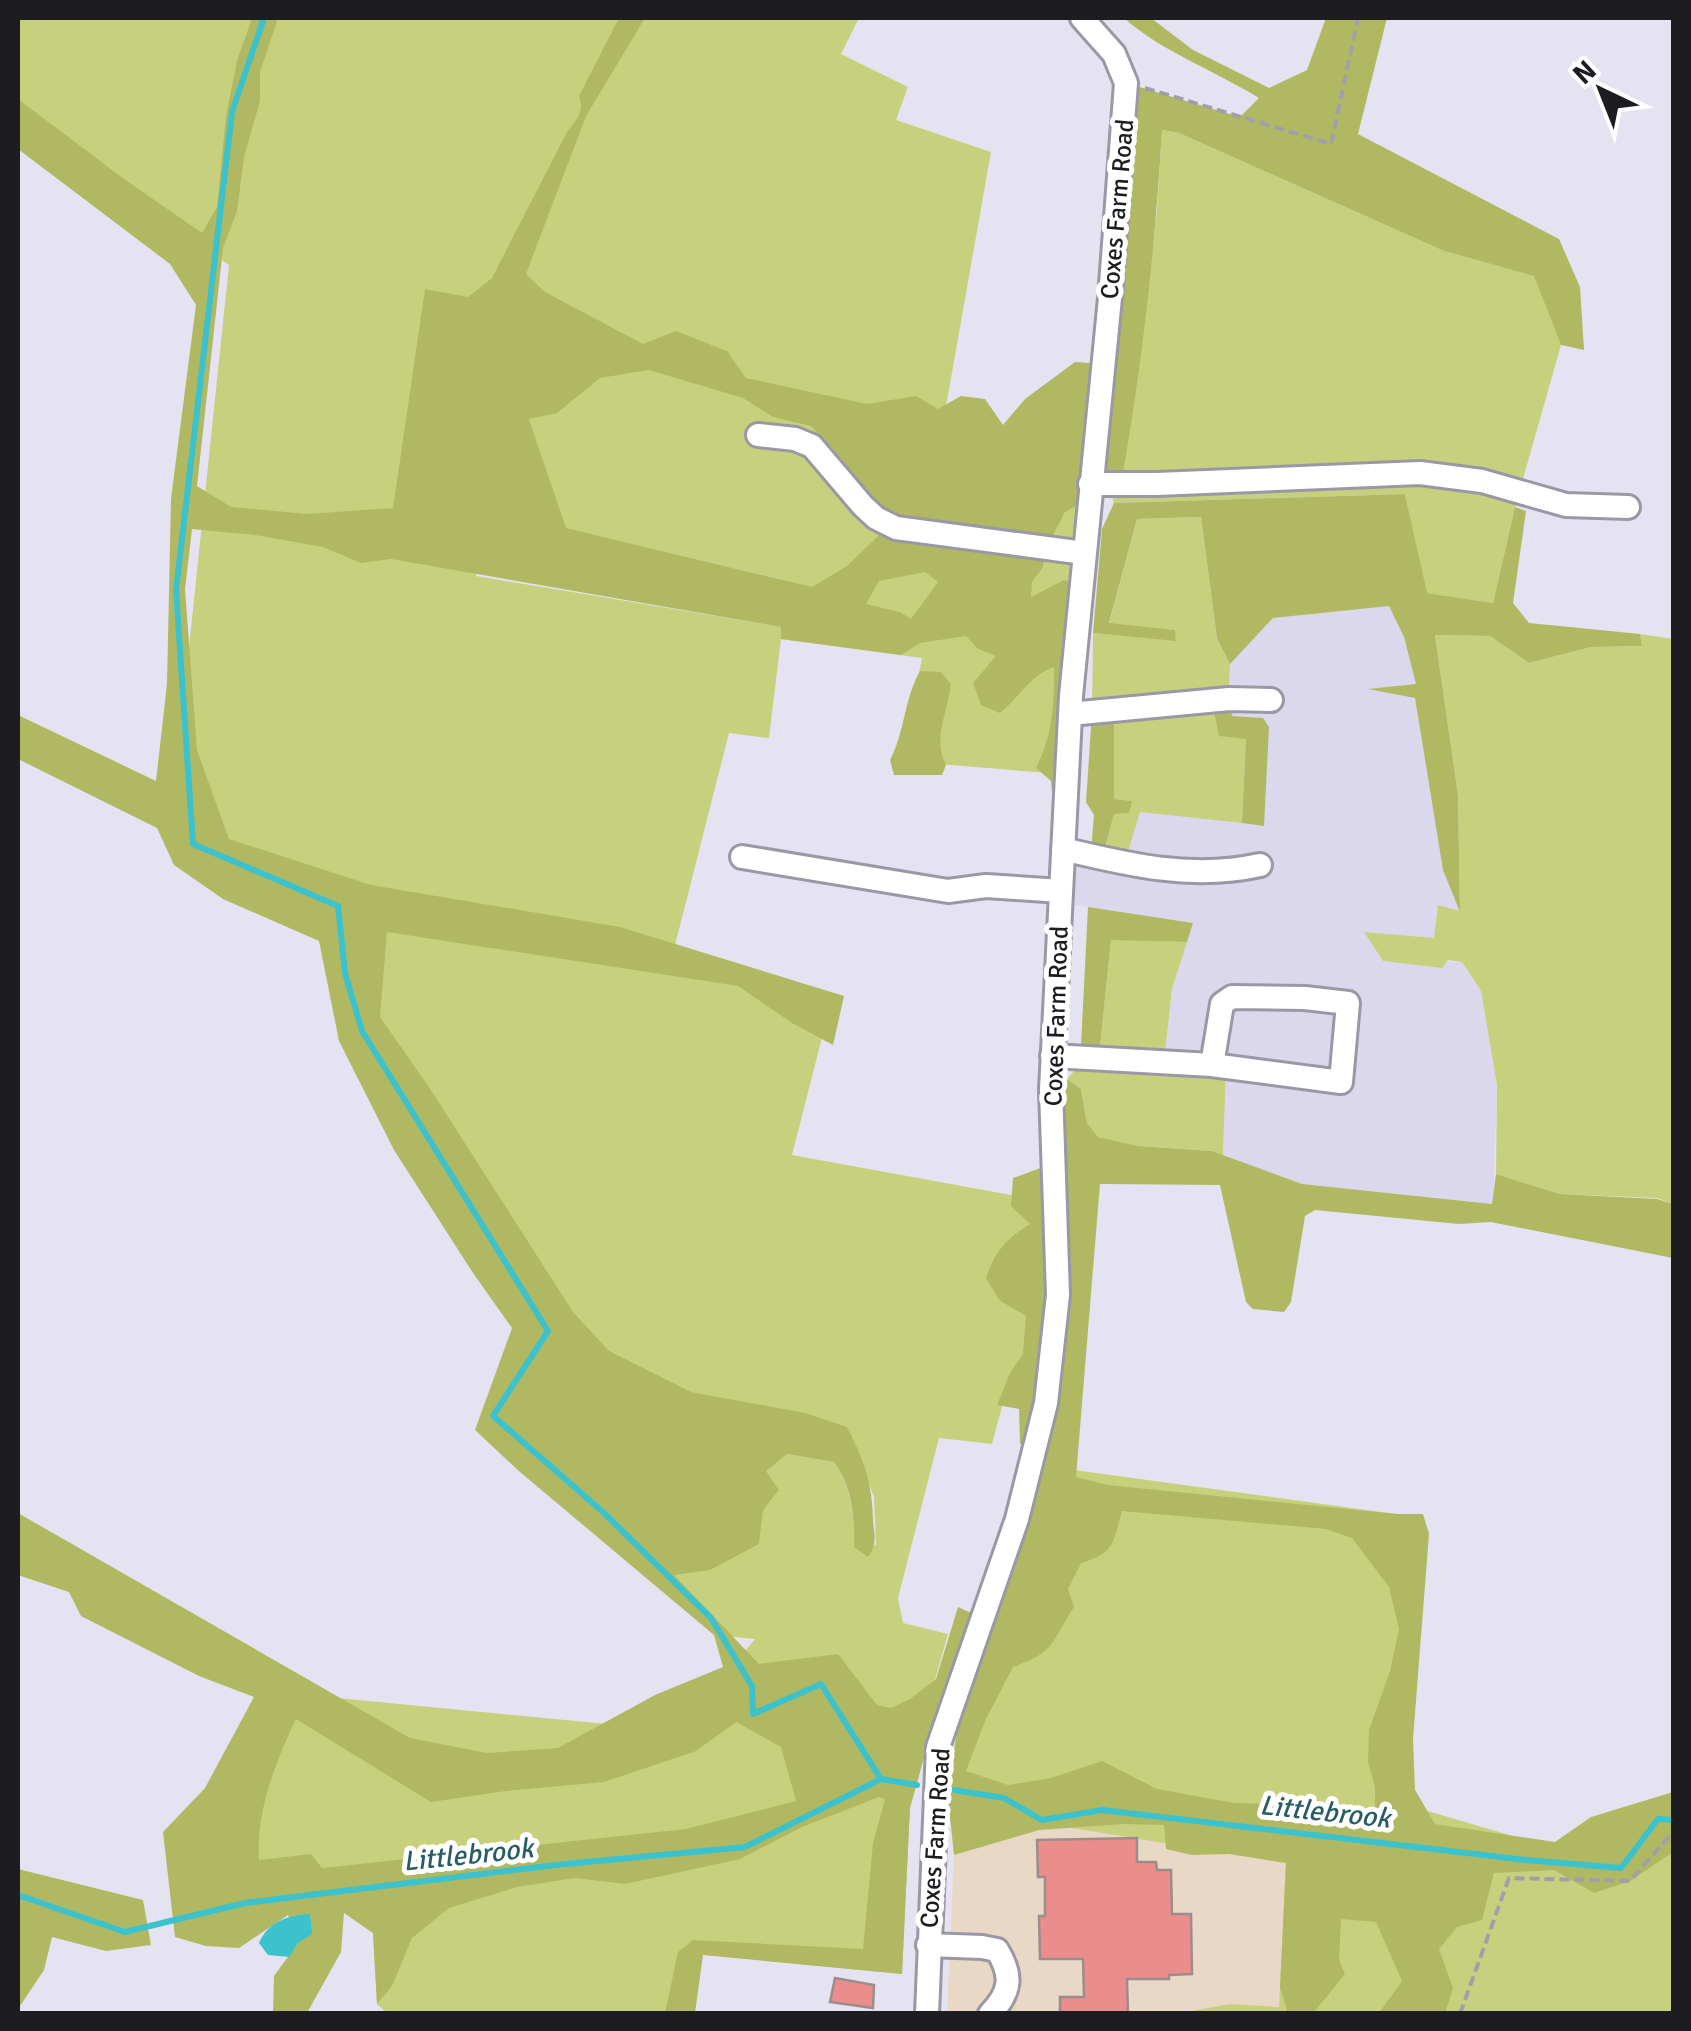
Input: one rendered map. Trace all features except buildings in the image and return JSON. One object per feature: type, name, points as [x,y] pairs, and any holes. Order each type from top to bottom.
[{"type":"street","name":"Coxes Farm Road","points":[[926,2014],[938,1747],[1017,1520],[1046,1403],[1058,1295],[1052,1056],[1070,714],[1110,298],[1126,83],[1114,54],[1082,18]]},
{"type":"street","points":[[758,434],[812,446],[863,506],[896,528],[1084,553]]},
{"type":"street","points":[[1090,484],[1420,473],[1482,480],[1566,505],[1628,507]]},
{"type":"street","points":[[1070,714],[1229,699],[1270,700]]},
{"type":"street","points":[[1063,849],[1158,869],[1226,872],[1260,865]]},
{"type":"street","points":[[742,857],[948,890],[986,886],[1061,891]]},
{"type":"street","points":[[1052,1056],[1212,1064],[1341,1082],[1348,1003],[1306,998],[1232,998],[1222,1004],[1212,1064]]},
{"type":"street","points":[[928,1945],[997,1950],[1007,1968],[1008,1989],[990,2014]]},
{"type":"path","points":[[1126,83],[1331,144],[1358,18]]},
{"type":"path","points":[[1460,2014],[1510,1878],[1630,1881],[1674,1832]]},
{"type":"shaded area","points":[[1389,605],[1404,637],[1416,684],[1373,689],[1415,698],[1443,870],[1460,912],[1434,938],[1365,933],[1383,961],[1462,962],[1481,991],[1497,1085],[1493,1204],[1302,1184],[1223,1155],[1226,1067],[1164,1062],[1172,989],[1192,923],[1060,903],[1063,849],[1128,852],[1139,812],[1262,718],[1231,716],[1230,664],[1273,618]]},
{"type":"shaded area","points":[[956,1809],[1295,1851],[1378,2013],[947,2014]]},
{"type":"green space","points":[[18,18],[859,18],[841,54],[908,87],[896,120],[991,152],[942,429],[1094,454],[1059,774],[902,761],[922,658],[781,639],[769,738],[729,733],[672,957],[827,1018],[792,1155],[1038,1200],[1034,1364],[1003,1403],[992,1444],[939,1438],[898,1598],[903,1623],[948,1634],[912,1760],[902,1974],[688,1953],[680,2013],[387,2013],[377,2004],[373,1933],[318,1894],[220,1909],[276,1692],[679,1731],[755,1639],[714,1635],[484,1427],[529,1331],[426,1176],[324,899],[234,869],[174,791],[229,265],[18,115]],"holes":[[[468,297],[529,419],[565,528],[783,580],[782,627],[476,576]],[[847,1427],[874,1497],[876,1545],[854,1547],[851,1502],[834,1462],[787,1454],[765,1471],[758,1543],[665,1491]]]},
{"type":"green space","points":[[252,18],[278,18],[260,72],[260,101],[244,157],[237,211],[223,248],[197,486],[231,507],[307,514],[393,508],[425,289],[468,297],[492,278],[579,115],[579,96],[619,18],[645,18],[586,116],[526,274],[545,292],[643,344],[676,331],[727,351],[746,378],[867,404],[916,396],[938,409],[961,396],[985,399],[1003,425],[1025,399],[1075,362],[1103,364],[1126,83],[1240,117],[1259,98],[1172,51],[1124,18],[1151,18],[1193,50],[1269,88],[1307,70],[1326,18],[1387,18],[1358,134],[1559,239],[1580,287],[1584,350],[1561,345],[1534,276],[1444,251],[1179,133],[1162,130],[1147,308],[1121,484],[1108,484],[1096,443],[1081,503],[1065,512],[1046,548],[1043,567],[1032,582],[1031,597],[1064,580],[1081,586],[1058,815],[1051,781],[1036,768],[1051,719],[1054,667],[1032,681],[1000,713],[981,705],[973,683],[996,656],[978,649],[966,636],[920,643],[901,655],[781,639],[781,627],[391,559],[361,563],[323,547],[192,529],[185,589],[197,750],[229,839],[371,885],[620,927],[844,996],[833,1045],[738,986],[387,932],[380,1017],[573,1312],[609,1351],[691,1392],[805,1413],[847,1427],[871,1494],[875,1539],[868,1557],[854,1547],[849,1492],[834,1462],[787,1454],[766,1471],[779,1490],[763,1510],[759,1544],[710,1570],[674,1575],[759,1664],[838,1654],[877,1705],[891,1708],[936,1679],[958,1607],[978,1616],[929,1740],[910,1808],[902,1974],[703,1955],[695,2013],[665,2013],[678,1952],[693,1940],[863,1949],[873,1843],[885,1799],[879,1797],[802,1827],[740,1859],[625,1884],[575,1878],[517,1887],[449,1908],[412,1938],[392,1986],[377,2004],[373,1933],[344,1913],[341,1952],[307,2013],[273,2013],[274,1976],[298,1943],[288,1915],[239,1948],[206,1946],[175,1937],[163,1832],[205,1788],[254,1697],[199,1676],[81,1616],[69,1592],[18,1575],[18,1513],[410,1738],[487,1753],[558,1748],[655,1695],[723,1667],[714,1635],[475,1430],[512,1328],[394,1150],[339,1041],[319,941],[223,899],[174,865],[157,828],[18,759],[18,715],[156,781],[167,684],[171,499],[196,305],[170,264],[18,149],[18,99],[202,233],[217,207],[226,116],[237,61]],"holes":[[[649,370],[743,398],[773,417],[811,426],[855,477],[863,506],[876,519],[878,536],[847,566],[812,587],[566,528],[529,419],[557,413],[600,378]],[[925,572],[938,582],[911,619],[900,612],[866,604],[879,581]],[[296,1719],[431,1802],[604,1782],[696,1751],[736,1722],[781,1747],[796,1801],[686,1829],[322,1868],[311,1854],[259,1860],[261,1823],[274,1770]]]},
{"type":"green space","points":[[1162,130],[1179,133],[1444,251],[1535,276],[1561,345],[1515,507],[1493,603],[1426,593],[1405,494],[1114,503],[1108,484],[1141,347]]},
{"type":"green space","points":[[1405,494],[1427,593],[1493,603],[1515,507],[1526,511],[1513,603],[1529,623],[1640,634],[1642,646],[1591,647],[1529,663],[1490,636],[1435,635],[1458,795],[1460,912],[1443,870],[1415,698],[1368,689],[1416,684],[1404,637],[1389,606],[1273,618],[1230,664],[1217,639],[1201,517],[1137,519],[1109,623],[1175,630],[1176,641],[1093,633],[1102,529],[1114,503]]},
{"type":"green space","points":[[1201,517],[1217,639],[1230,664],[1229,699],[1213,701],[1246,738],[1242,823],[1140,812],[1128,852],[1104,851],[1114,813],[1131,801],[1114,799],[1114,712],[1092,713],[1093,633],[1176,640],[1174,630],[1109,624],[1137,519]]},
{"type":"green space","points":[[1640,634],[1673,639],[1673,1204],[1657,1198],[1560,1194],[1496,1174],[1497,1085],[1481,991],[1462,962],[1448,960],[1442,968],[1383,961],[1364,932],[1434,938],[1438,905],[1460,911],[1458,795],[1435,635],[1490,636],[1529,663],[1591,647],[1642,646]]},
{"type":"green space","points":[[920,671],[941,672],[951,684],[940,745],[946,765],[942,775],[894,775],[890,760]]},
{"type":"green space","points":[[1229,699],[1232,716],[1263,718],[1269,727],[1264,826],[1242,823],[1246,739],[1219,736],[1212,701]]},
{"type":"green space","points":[[1114,711],[1114,799],[1132,801],[1129,813],[1114,814],[1104,851],[1091,850],[1094,815],[1086,802],[1092,713]]},
{"type":"green space","points":[[1088,907],[1193,923],[1187,942],[1111,940],[1100,1047],[1081,1045]]},
{"type":"green space","points":[[1111,939],[1187,942],[1172,989],[1164,1061],[1226,1067],[1223,1155],[1097,1137],[1087,1123],[1081,1089],[1067,1079],[1075,1070],[1081,1045],[1100,1047]]},
{"type":"green space","points":[[1067,1079],[1081,1089],[1087,1123],[1098,1137],[1139,1146],[1212,1151],[1302,1184],[1492,1204],[1496,1174],[1560,1194],[1657,1199],[1673,1204],[1673,1258],[1491,1222],[1459,1224],[1315,1210],[1305,1216],[1291,1302],[1284,1312],[1253,1309],[1246,1302],[1220,1185],[1100,1184],[1076,1477],[1107,1485],[1423,1514],[1429,1534],[1413,1739],[1415,1790],[1435,1824],[1555,1842],[1591,1817],[1673,1792],[1673,1852],[1630,1881],[1594,1893],[1554,1870],[1494,1873],[1482,1920],[1457,1927],[1439,1949],[1453,1988],[1445,2013],[1379,2013],[1402,1981],[1376,1922],[1341,1919],[1339,1960],[1345,1974],[1315,2011],[1284,2013],[1287,2009],[1280,1988],[1286,1863],[1166,1849],[1164,1825],[1124,1824],[1039,1830],[954,1855],[946,1780],[969,1666],[1034,1447],[1020,1444],[1019,1409],[997,1405],[1023,1354],[1026,1316],[999,1300],[986,1278],[1002,1247],[1030,1224],[1011,1206],[1013,1178],[1054,1163]],"holes":[[[1122,1511],[1326,1529],[1352,1538],[1389,1587],[1399,1629],[1390,1671],[1369,1730],[1368,1762],[1375,1787],[1375,1817],[1302,1805],[1234,1803],[1157,1789],[1102,1761],[1051,1778],[1008,1785],[966,1771],[985,1721],[1013,1667],[1037,1656],[1051,1644],[1074,1607],[1068,1589],[1081,1563],[1107,1551]]]},
{"type":"green space","points":[[1067,1469],[1410,1516],[1401,1803],[1620,1868],[1673,1820],[1673,2013],[1180,2013],[1230,2004],[1279,2007],[1286,1863],[956,1809],[946,1780]]},
{"type":"green space","points":[[18,1869],[143,1900],[151,1945],[106,1951],[52,1937],[44,1970],[18,2009]]},
{"type":"water","points":[[310,1914],[312,1934],[298,1943],[289,1957],[268,1955],[259,1943],[273,1925]]},
{"type":"waterway","points":[[264,18],[232,112],[176,590],[193,844],[338,906],[345,973],[362,1031],[548,1331],[493,1416],[604,1513],[711,1618],[752,1686],[753,1714],[821,1684],[881,1779]]},
{"type":"waterway","name":"Littlebrook","points":[[18,1895],[125,1932],[245,1903],[555,1865],[745,1847],[881,1779],[917,1785]]},
{"type":"waterway","name":"Littlebrook","points":[[954,1790],[1004,1798],[1042,1820],[1102,1810],[1621,1868],[1658,1819],[1674,1820]]}]
